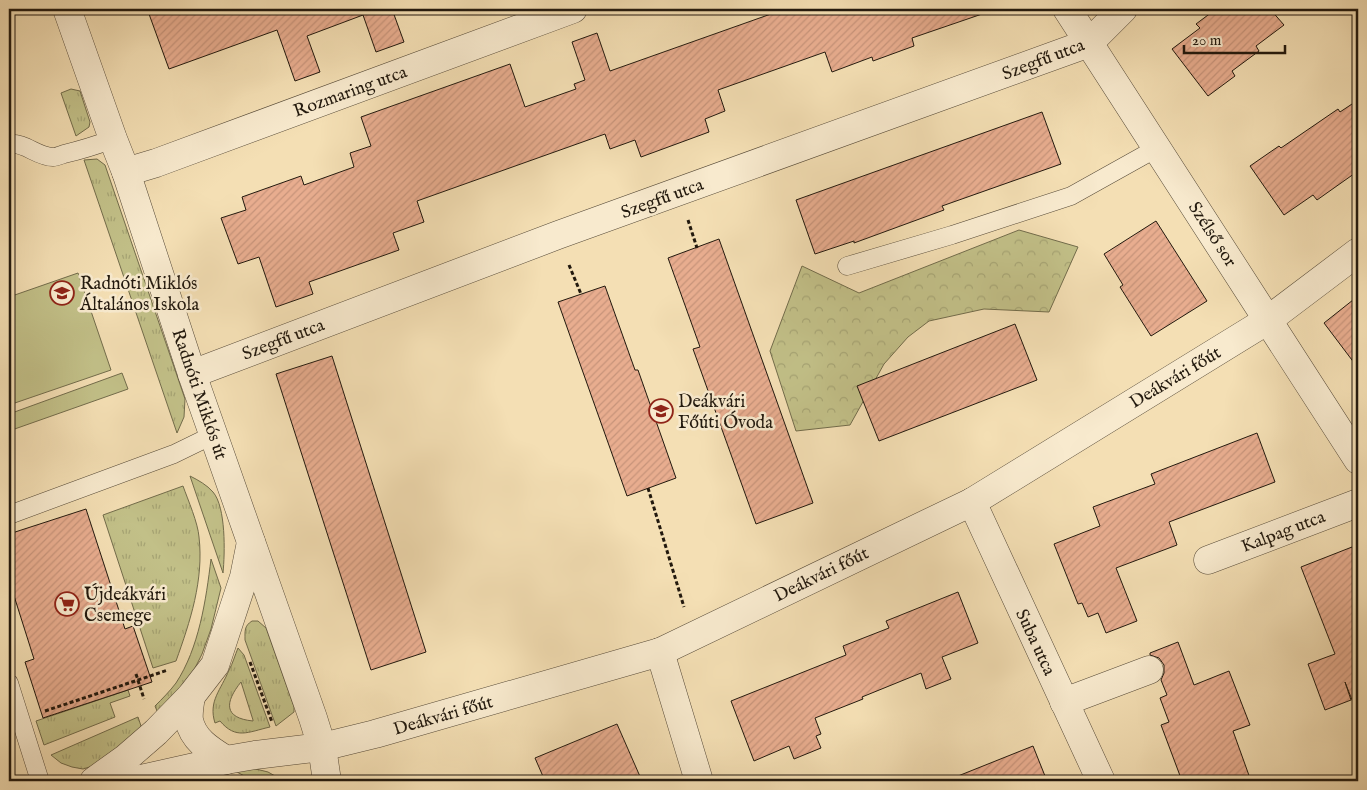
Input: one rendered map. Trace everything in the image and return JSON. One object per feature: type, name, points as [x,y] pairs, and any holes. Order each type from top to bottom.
[{"type":"street","name":"Radnóti Miklós út","points":[[68,9],[112,140],[126,172],[192,374],[313,718],[322,747],[327,781]]},
{"type":"street","name":"Rozmaring utca","points":[[126,172],[573,9]]},
{"type":"street","name":"Szélső sor","points":[[1067,9],[1358,460]]},
{"type":"street","name":"Szegfű utca","points":[[192,374],[567,232],[1090,43],[1123,9]]},
{"type":"street","name":"Deákvári főút","points":[[132,781],[226,760],[322,747],[375,734],[660,652],[972,502],[1268,320],[1358,252]]},
{"type":"street","name":"Suba utca","points":[[972,502],[1101,781]]},
{"type":"street","name":"Kalpag utca","points":[[1208,560],[1358,503]]},
{"type":"street","points":[[94,781],[151,737],[191,696],[215,665],[244,577],[251,542]]},
{"type":"street","points":[[660,652],[699,781]]},
{"type":"street","points":[[1064,702],[1149,670]]},
{"type":"street","points":[[191,696],[189,719],[195,734],[205,746],[226,760]]},
{"type":"lane","points":[[9,144],[28,147],[41,154],[53,157],[112,140]]},
{"type":"lane","points":[[847,266],[952,235],[1071,196],[1157,148]]},
{"type":"lane","points":[[9,515],[174,454],[214,435]]},
{"type":"lane","points":[[9,683],[40,781]]},
{"type":"path","points":[[648,488],[693,636]]},
{"type":"path","points":[[249,658],[274,729]]},
{"type":"path","points":[[21,719],[168,670]]},
{"type":"path","points":[[136,674],[145,700]]},
{"type":"green space","points":[[71,89],[80,91],[90,122],[89,127],[76,136],[61,93]]},
{"type":"green space","points":[[97,159],[105,165],[185,399],[184,417],[177,433],[84,160]]},
{"type":"green space","points":[[1019,230],[1078,247],[1049,312],[984,309],[929,321],[908,337],[884,364],[850,425],[796,431],[770,351],[802,266],[859,293]]},
{"type":"green space","points":[[78,273],[111,370],[9,405],[9,297]]},
{"type":"green space","points":[[122,373],[128,389],[9,431],[9,414]]},
{"type":"green space","points":[[190,476],[208,487],[217,499],[224,531],[223,573]]},
{"type":"green space","points":[[183,486],[198,531],[200,553],[198,585],[191,616],[176,661],[153,668],[103,515]]},
{"type":"green space","points":[[211,559],[221,588],[211,629],[202,654],[190,678],[159,716],[155,706],[176,683],[196,639],[207,591]]},
{"type":"green space","points":[[252,621],[258,621],[266,628],[294,707],[294,712],[276,726],[245,640],[246,627]]},
{"type":"green space","points":[[238,648],[244,655],[270,727],[237,733],[231,731],[220,721],[215,723],[213,715],[214,702]],"holes":[[[241,682],[253,721],[236,716],[230,708],[232,696]]]},
{"type":"green space","points":[[128,690],[130,696],[110,703],[115,717],[44,745],[36,721]]},
{"type":"green space","points":[[138,717],[143,732],[93,766],[83,769],[72,767],[61,763],[51,755]]},
{"type":"green space","points":[[252,768],[268,772],[284,781],[254,781],[235,771]]},
{"type":"building","points":[[166,9],[392,9],[404,42],[376,52],[363,15],[307,36],[320,72],[295,81],[277,30],[169,69],[149,14]]},
{"type":"building","points":[[785,9],[984,9],[985,13],[912,38],[914,46],[873,61],[872,57],[832,72],[825,52],[718,90],[725,111],[705,119],[709,132],[641,157],[635,140],[610,149],[605,134],[417,201],[424,222],[393,233],[399,250],[309,282],[313,294],[276,307],[259,257],[238,264],[221,218],[246,210],[242,197],[301,176],[304,185],[354,167],[350,153],[371,146],[361,117],[510,64],[525,107],[576,89],[574,84],[585,80],[572,42],[597,33],[610,71]]},
{"type":"building","points":[[1216,9],[1270,9],[1284,25],[1256,46],[1259,51],[1232,71],[1235,76],[1208,96],[1172,49],[1200,28],[1196,24]]},
{"type":"building","points":[[1358,100],[1358,171],[1317,200],[1313,195],[1284,215],[1250,166],[1279,146],[1281,148],[1338,109],[1340,112]]},
{"type":"building","points":[[1042,112],[1061,164],[942,206],[944,210],[854,243],[854,241],[815,254],[796,200]]},
{"type":"building","points":[[1156,221],[1207,301],[1151,336],[1120,287],[1123,285],[1104,254]]},
{"type":"building","points":[[719,239],[813,503],[756,524],[693,349],[700,347],[668,258]]},
{"type":"building","points":[[605,286],[635,370],[638,370],[676,478],[627,496],[558,302]]},
{"type":"building","points":[[1358,296],[1358,368],[1324,323]]},
{"type":"building","points":[[1015,324],[1037,380],[879,441],[857,386]]},
{"type":"building","points":[[332,356],[426,652],[371,670],[276,374]]},
{"type":"building","points":[[1257,433],[1275,482],[1169,522],[1177,545],[1116,568],[1137,621],[1106,633],[1098,613],[1088,617],[1082,603],[1078,604],[1054,544],[1100,526],[1093,507],[1155,484],[1151,474]]},
{"type":"building","name":"Újdeákvári Csemege","points":[[86,509],[125,629],[133,626],[152,682],[43,718],[25,662],[34,659],[9,580],[9,534]]},
{"type":"building","points":[[1352,547],[1358,564],[1358,710],[1356,710],[1345,682],[1351,700],[1325,710],[1308,664],[1335,654],[1301,567]]},
{"type":"building","points":[[958,592],[978,643],[942,657],[951,679],[926,689],[921,673],[862,697],[863,699],[815,718],[821,734],[816,736],[821,748],[794,759],[789,746],[754,761],[731,701],[846,655],[843,646],[889,628],[886,621]]},
{"type":"building","points":[[1178,642],[1194,685],[1229,671],[1250,725],[1233,731],[1251,781],[1182,781],[1161,725],[1169,722],[1160,698],[1167,695],[1161,680],[1164,673],[1164,665],[1159,658],[1150,655],[1150,653]]},
{"type":"building","points":[[617,724],[642,781],[545,781],[535,758]]},
{"type":"building","points":[[1033,746],[1047,781],[948,780]]},
{"type":"place","name":"Radnóti Miklós Általános Iskola","points":[[62,293]]},
{"type":"place","name":"Deákvári Főúti Óvoda","points":[[661,411]]},
{"type":"place","name":"Újdeákvári Csemege","points":[[67,604]]}]
